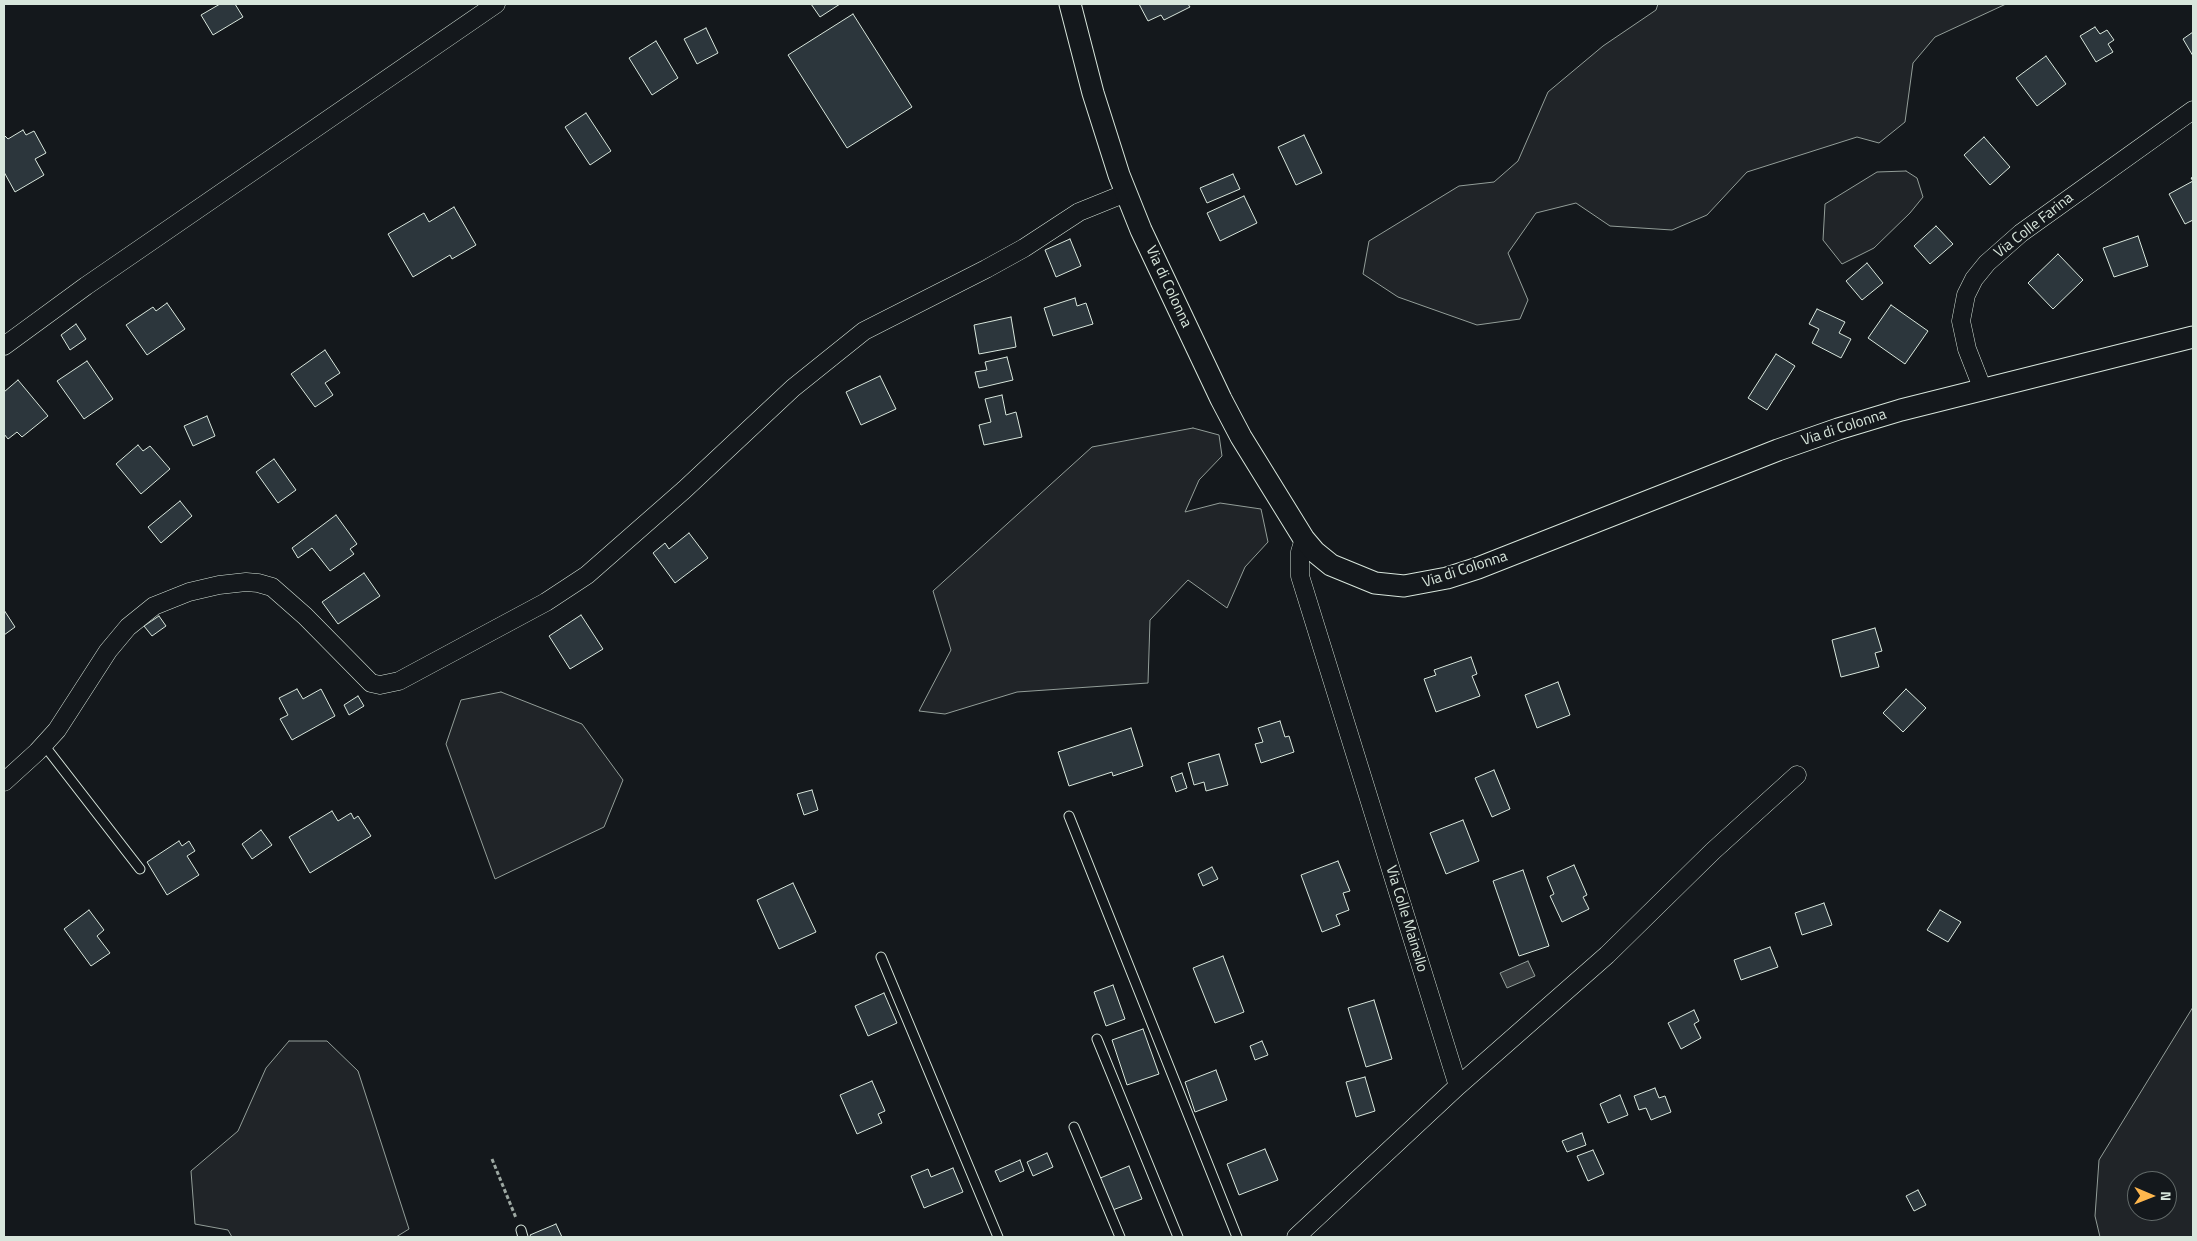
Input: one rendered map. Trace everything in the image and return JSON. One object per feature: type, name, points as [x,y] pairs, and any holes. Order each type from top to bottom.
[{"type":"street","points":[[4,346],[86,286],[496,4]]},
{"type":"street","name":"Via di Colonna","points":[[1070,4],[1104,130],[1126,193],[1141,230],[1221,400],[1245,444],[1304,539],[1315,552],[1331,565],[1361,578],[1390,585],[1426,584],[1478,568],[1778,450],[1902,410],[2193,337]]},
{"type":"street","name":"Via Colle Farina","points":[[1983,390],[1967,349],[1961,321],[1966,294],[1974,279],[2020,233],[2193,110]]},
{"type":"street","points":[[4,782],[44,745],[69,713],[113,644],[137,618],[154,606],[173,597],[219,585],[252,582],[272,587],[305,616],[371,683],[380,686],[399,681],[541,604],[587,575],[684,490],[793,388],[864,330],[994,264],[1079,212],[1126,193]]},
{"type":"street","name":"Via Colle Mainello","points":[[1304,539],[1300,552],[1300,576],[1458,1086]]},
{"type":"street","points":[[1296,1237],[1458,1086],[1591,969],[1713,851],[1797,775]]},
{"type":"lane","points":[[44,745],[140,869]]},
{"type":"lane","points":[[1069,816],[1237,1237]]},
{"type":"lane","points":[[881,958],[998,1237]]},
{"type":"lane","points":[[1097,1039],[1178,1237]]},
{"type":"lane","points":[[1074,1127],[1120,1237]]},
{"type":"path","points":[[492,1159],[522,1234]]},
{"type":"shaded area","points":[[1658,4],[2006,4],[1935,37],[1913,63],[1905,122],[1879,143],[1857,137],[1747,172],[1707,215],[1672,230],[1610,226],[1576,203],[1536,213],[1508,253],[1528,300],[1520,319],[1477,325],[1398,297],[1363,274],[1369,241],[1459,186],[1494,182],[1518,161],[1548,92],[1603,46],[1656,10]]},
{"type":"shaded area","points":[[1906,171],[1917,178],[1923,197],[1910,213],[1874,248],[1842,264],[1823,240],[1825,204],[1877,172]]},
{"type":"shaded area","points":[[1193,428],[1219,435],[1222,456],[1199,480],[1185,512],[1220,503],[1261,509],[1268,542],[1245,567],[1227,608],[1188,580],[1150,620],[1148,683],[1017,692],[945,714],[919,711],[951,650],[933,591],[1092,447]]},
{"type":"shaded area","points":[[501,692],[582,724],[623,780],[604,827],[495,879],[446,744],[461,700]]},
{"type":"shaded area","points":[[1528,961],[1535,976],[1507,988],[1500,973]]},
{"type":"shaded area","points":[[2193,1007],[2193,1237],[2100,1237],[2095,1216],[2099,1160]]},
{"type":"shaded area","points":[[289,1041],[327,1041],[358,1071],[409,1229],[396,1237],[232,1237],[228,1230],[195,1224],[191,1171],[238,1131],[266,1068]]},
{"type":"building","points":[[220,4],[235,4],[243,17],[213,35],[201,15]]},
{"type":"building","points":[[811,4],[840,4],[820,17]]},
{"type":"building","points":[[1139,4],[1188,4],[1190,7],[1164,20],[1161,15],[1148,21]]},
{"type":"building","points":[[853,14],[912,107],[847,148],[788,55]]},
{"type":"building","points":[[2095,27],[2100,34],[2107,30],[2114,40],[2108,44],[2113,52],[2096,62],[2080,36]]},
{"type":"building","points":[[706,28],[718,53],[697,64],[684,39]]},
{"type":"building","points":[[2193,32],[2193,56],[2183,39]]},
{"type":"building","points":[[656,41],[678,78],[652,95],[629,58]]},
{"type":"building","points":[[2046,56],[2066,84],[2037,106],[2016,78]]},
{"type":"building","points":[[586,113],[611,151],[590,165],[565,127]]},
{"type":"building","points":[[23,130],[26,135],[34,131],[46,153],[35,159],[44,175],[15,192],[4,172],[4,135],[8,139]]},
{"type":"building","points":[[1304,135],[1322,173],[1296,185],[1278,147]]},
{"type":"building","points":[[1984,137],[2010,167],[1990,185],[1964,155]]},
{"type":"building","points":[[1233,174],[1240,189],[1207,203],[1200,188]]},
{"type":"building","points":[[2193,181],[2193,220],[2185,224],[2169,194]]},
{"type":"building","points":[[1244,196],[1257,223],[1220,241],[1207,213]]},
{"type":"building","points":[[454,207],[476,245],[452,259],[450,255],[413,277],[388,234],[424,213],[429,222]]},
{"type":"building","points":[[1936,226],[1953,244],[1930,264],[1914,246]]},
{"type":"building","points":[[2138,236],[2148,266],[2114,277],[2103,248]]},
{"type":"building","points":[[1070,239],[1081,266],[1056,277],[1045,250]]},
{"type":"building","points":[[2058,254],[2083,280],[2053,309],[2028,283]]},
{"type":"building","points":[[1867,263],[1883,283],[1862,300],[1846,281]]},
{"type":"building","points":[[1075,298],[1077,306],[1086,303],[1093,324],[1053,336],[1044,308]]},
{"type":"building","points":[[167,303],[185,329],[147,355],[126,325],[153,307],[156,311]]},
{"type":"building","points":[[1891,305],[1928,331],[1905,364],[1868,338]]},
{"type":"building","points":[[1817,309],[1845,322],[1839,333],[1851,339],[1841,358],[1812,343],[1819,329],[1809,324]]},
{"type":"building","points":[[1011,317],[1016,347],[979,354],[974,325]]},
{"type":"building","points":[[76,324],[86,339],[70,350],[61,335]]},
{"type":"building","points":[[325,350],[340,373],[325,383],[333,395],[315,407],[291,374]]},
{"type":"building","points":[[1776,354],[1795,366],[1767,410],[1748,398]]},
{"type":"building","points":[[1007,357],[1013,380],[979,388],[975,372],[987,370],[985,362]]},
{"type":"building","points":[[87,361],[113,399],[84,419],[57,381]]},
{"type":"building","points":[[880,376],[896,409],[861,425],[846,392]]},
{"type":"building","points":[[18,380],[48,416],[22,437],[17,432],[8,439],[4,434],[4,392]]},
{"type":"building","points":[[1002,395],[1006,415],[1016,412],[1022,437],[984,445],[979,425],[991,422],[985,399]]},
{"type":"building","points":[[207,416],[215,436],[193,446],[184,426]]},
{"type":"building","points":[[138,445],[143,451],[150,446],[170,469],[141,494],[116,464]]},
{"type":"building","points":[[274,459],[296,490],[278,503],[256,472]]},
{"type":"building","points":[[180,501],[192,516],[161,543],[148,527]]},
{"type":"building","points":[[336,515],[357,544],[350,549],[354,554],[330,571],[312,548],[298,558],[292,548]]},
{"type":"building","points":[[689,533],[708,558],[675,583],[653,553],[665,543],[669,549]]},
{"type":"building","points":[[364,573],[380,596],[338,624],[322,602]]},
{"type":"building","points":[[4,610],[15,627],[4,635]]},
{"type":"building","points":[[581,615],[603,649],[570,669],[549,636]]},
{"type":"building","points":[[159,616],[166,626],[152,636],[144,626]]},
{"type":"building","points":[[1875,628],[1882,651],[1875,653],[1879,667],[1841,677],[1832,640]]},
{"type":"building","points":[[1471,657],[1477,674],[1472,676],[1480,696],[1436,712],[1424,679],[1436,675],[1434,670]]},
{"type":"building","points":[[1558,682],[1570,715],[1537,728],[1525,695]]},
{"type":"building","points":[[297,689],[303,699],[321,689],[335,716],[292,740],[280,719],[288,715],[279,698]]},
{"type":"building","points":[[1906,689],[1926,708],[1903,732],[1883,713]]},
{"type":"building","points":[[358,696],[364,706],[349,715],[344,705]]},
{"type":"building","points":[[1280,721],[1285,737],[1289,736],[1294,752],[1261,763],[1255,744],[1263,742],[1258,728]]},
{"type":"building","points":[[1131,728],[1143,766],[1113,776],[1112,772],[1069,786],[1058,752]]},
{"type":"building","points":[[1219,754],[1228,785],[1206,791],[1204,782],[1194,785],[1188,763]]},
{"type":"building","points":[[1494,770],[1510,809],[1492,817],[1475,778]]},
{"type":"building","points":[[1182,773],[1187,788],[1176,792],[1171,777]]},
{"type":"building","points":[[812,790],[818,810],[804,815],[797,794]]},
{"type":"building","points":[[332,811],[338,821],[351,813],[354,819],[358,816],[371,836],[310,873],[289,837]]},
{"type":"building","points":[[1463,820],[1479,861],[1446,874],[1430,833]]},
{"type":"building","points":[[261,830],[272,845],[252,859],[242,844]]},
{"type":"building","points":[[179,841],[182,846],[189,841],[195,851],[187,856],[199,875],[167,895],[147,862]]},
{"type":"building","points":[[1338,861],[1350,891],[1343,893],[1349,910],[1336,915],[1340,925],[1322,932],[1301,875]]},
{"type":"building","points":[[1574,865],[1587,895],[1583,897],[1589,909],[1562,922],[1550,896],[1554,894],[1547,877]]},
{"type":"building","points":[[1212,867],[1218,879],[1203,886],[1198,874]]},
{"type":"building","points":[[1523,870],[1549,946],[1519,956],[1493,881]]},
{"type":"building","points":[[793,883],[816,932],[779,949],[757,900]]},
{"type":"building","points":[[1824,903],[1832,925],[1802,935],[1795,913]]},
{"type":"building","points":[[89,910],[104,930],[97,936],[110,953],[91,966],[64,929]]},
{"type":"building","points":[[1940,910],[1961,922],[1948,942],[1927,930]]},
{"type":"building","points":[[1770,947],[1778,967],[1741,980],[1734,960]]},
{"type":"building","points":[[1223,956],[1244,1012],[1215,1023],[1193,968]]},
{"type":"building","points":[[1113,985],[1125,1019],[1106,1026],[1094,992]]},
{"type":"building","points":[[884,993],[897,1023],[868,1036],[855,1006]]},
{"type":"building","points":[[1374,1000],[1392,1059],[1366,1067],[1348,1008]]},
{"type":"building","points":[[1694,1010],[1699,1021],[1694,1024],[1701,1038],[1681,1049],[1668,1023]]},
{"type":"building","points":[[1143,1029],[1159,1074],[1127,1085],[1112,1040]]},
{"type":"building","points":[[1262,1041],[1268,1055],[1255,1060],[1250,1046]]},
{"type":"building","points":[[1216,1070],[1227,1100],[1195,1112],[1185,1082]]},
{"type":"building","points":[[1365,1077],[1375,1111],[1356,1117],[1346,1082]]},
{"type":"building","points":[[872,1081],[885,1111],[878,1114],[882,1123],[857,1134],[840,1095]]},
{"type":"building","points":[[1655,1088],[1659,1098],[1665,1096],[1671,1112],[1651,1120],[1646,1108],[1639,1110],[1634,1096]]},
{"type":"building","points":[[1620,1095],[1628,1115],[1608,1123],[1600,1104]]},
{"type":"building","points":[[1582,1133],[1586,1145],[1567,1152],[1562,1141]]},
{"type":"building","points":[[1265,1149],[1278,1180],[1239,1195],[1227,1164]]},
{"type":"building","points":[[1593,1150],[1604,1174],[1588,1181],[1577,1156]]},
{"type":"building","points":[[1047,1153],[1053,1167],[1033,1176],[1027,1162]]},
{"type":"building","points":[[1020,1160],[1024,1171],[1000,1182],[995,1171]]},
{"type":"building","points":[[1129,1166],[1142,1199],[1110,1211],[1098,1179]]},
{"type":"building","points":[[953,1168],[963,1192],[924,1208],[911,1176],[928,1169],[931,1177]]},
{"type":"building","points":[[1918,1190],[1926,1205],[1914,1211],[1906,1196]]},
{"type":"building","points":[[556,1224],[562,1237],[531,1237],[530,1235]]}]
